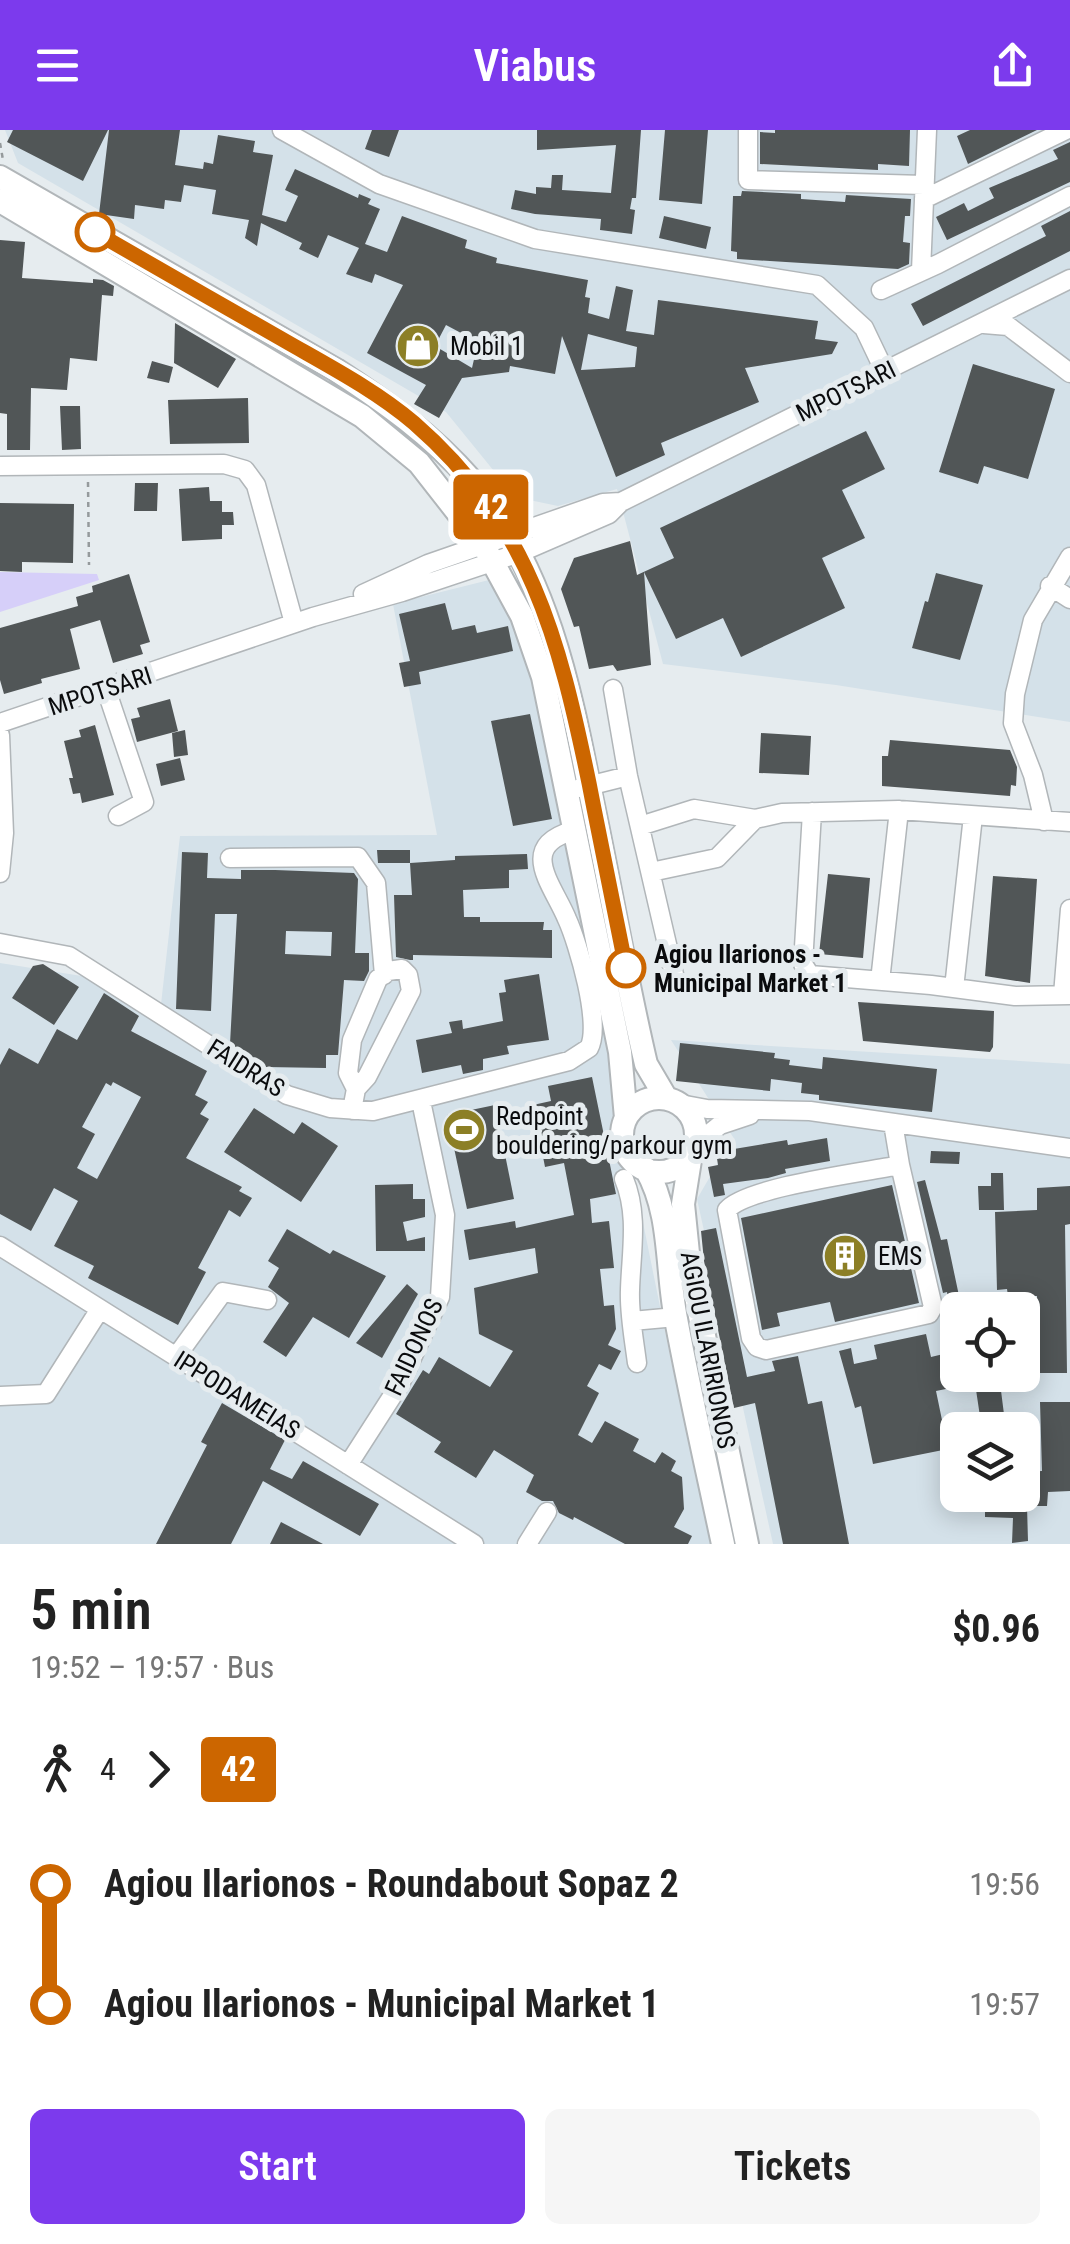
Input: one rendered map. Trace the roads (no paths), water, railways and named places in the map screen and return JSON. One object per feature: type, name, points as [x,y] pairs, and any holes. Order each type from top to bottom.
[{"type":"main road","points":[[0,201],[362,416],[418,464],[490,554],[531,640],[552,720],[620,1052],[626,1118],[624,1148],[646,1170],[671,1170],[693,1150],[694,1122],[656,1085],[646,1064],[554,634],[515,545],[470,480],[399,412],[336,370],[4,173]]},
{"type":"main road","points":[[626,1118],[643,1101],[673,1101]]},
{"type":"main road","name":"AGIOU ILARIRIONOS","points":[[693,1150],[683,1204],[689,1264],[748,1544]]},
{"type":"main road","name":"AGIOU ILARIRIONOS","points":[[646,1170],[662,1210],[676,1317],[723,1544]]},
{"type":"street","points":[[282,130],[379,184],[535,239],[817,285],[864,328],[885,372]]},
{"type":"street","points":[[748,130],[748,180],[924,192],[1066,130]]},
{"type":"street","points":[[922,270],[927,130]]},
{"type":"street","points":[[881,290],[1070,196]]},
{"type":"street","name":"MPOTSARI","points":[[0,723],[313,617],[428,564],[490,554],[609,514],[621,502],[1070,279]]},
{"type":"street","points":[[984,324],[1008,326],[1070,373]]},
{"type":"street","points":[[0,466],[224,464],[245,470],[256,485],[294,623]]},
{"type":"street","points":[[1044,821],[1033,775],[1013,724],[1022,660],[1034,620],[1070,557]]},
{"type":"street","points":[[1050,586],[1070,599]]},
{"type":"street","points":[[106,689],[144,802],[118,816]]},
{"type":"street","points":[[613,689],[628,776],[676,983]]},
{"type":"street","points":[[0,736],[0,873]]},
{"type":"street","points":[[564,792],[628,776]]},
{"type":"street","points":[[640,826],[694,809],[755,819],[782,812],[900,810],[1070,822]]},
{"type":"street","points":[[880,981],[900,810]]},
{"type":"street","points":[[812,812],[803,964],[810,975],[1016,996],[1066,995],[1070,909]]},
{"type":"street","points":[[954,988],[973,816]]},
{"type":"street","points":[[651,872],[717,858],[755,819]]},
{"type":"street","name":"FAIDRAS","points":[[0,943],[69,956],[287,1096],[330,1108],[374,1111],[569,1061],[589,1048],[594,1024],[572,931],[548,883],[542,861],[555,836],[572,830]]},
{"type":"street","points":[[230,858],[358,857],[376,883],[384,974]]},
{"type":"street","points":[[352,1110],[356,1089],[367,1077],[411,991],[408,975],[402,970],[378,978],[352,1040],[348,1073],[356,1089]]},
{"type":"street","name":"FAIDONOS","points":[[348,1465],[400,1384],[440,1296],[445,1215],[421,1101]]},
{"type":"street","points":[[673,1101],[707,1109],[785,1110],[1070,1148]]},
{"type":"street","points":[[693,1150],[730,1120],[785,1110]]},
{"type":"street","points":[[893,1123],[933,1306],[930,1314],[766,1350],[757,1347],[751,1338],[726,1210],[733,1202],[759,1193],[900,1166]]},
{"type":"street","points":[[624,1179],[629,1192],[634,1249],[630,1286],[637,1362]]},
{"type":"street","name":"IPPODAMEIAS","points":[[0,1246],[474,1544]]},
{"type":"street","points":[[176,1356],[224,1292],[266,1300]]},
{"type":"street","points":[[0,1396],[46,1394],[100,1309]]},
{"type":"street","points":[[632,1321],[676,1317]]},
{"type":"street","points":[[527,1544],[547,1512]]},
{"type":"place","name":"Mobil 1","points":[[418,346]]},
{"type":"place","name":"Agiou Ilarionos - Municipal Market 1","points":[[626,968]]},
{"type":"place","name":"Redpoint bouldering/parkour gym","points":[[464,1130]]},
{"type":"place","name":"EMS","points":[[845,1256]]}]
